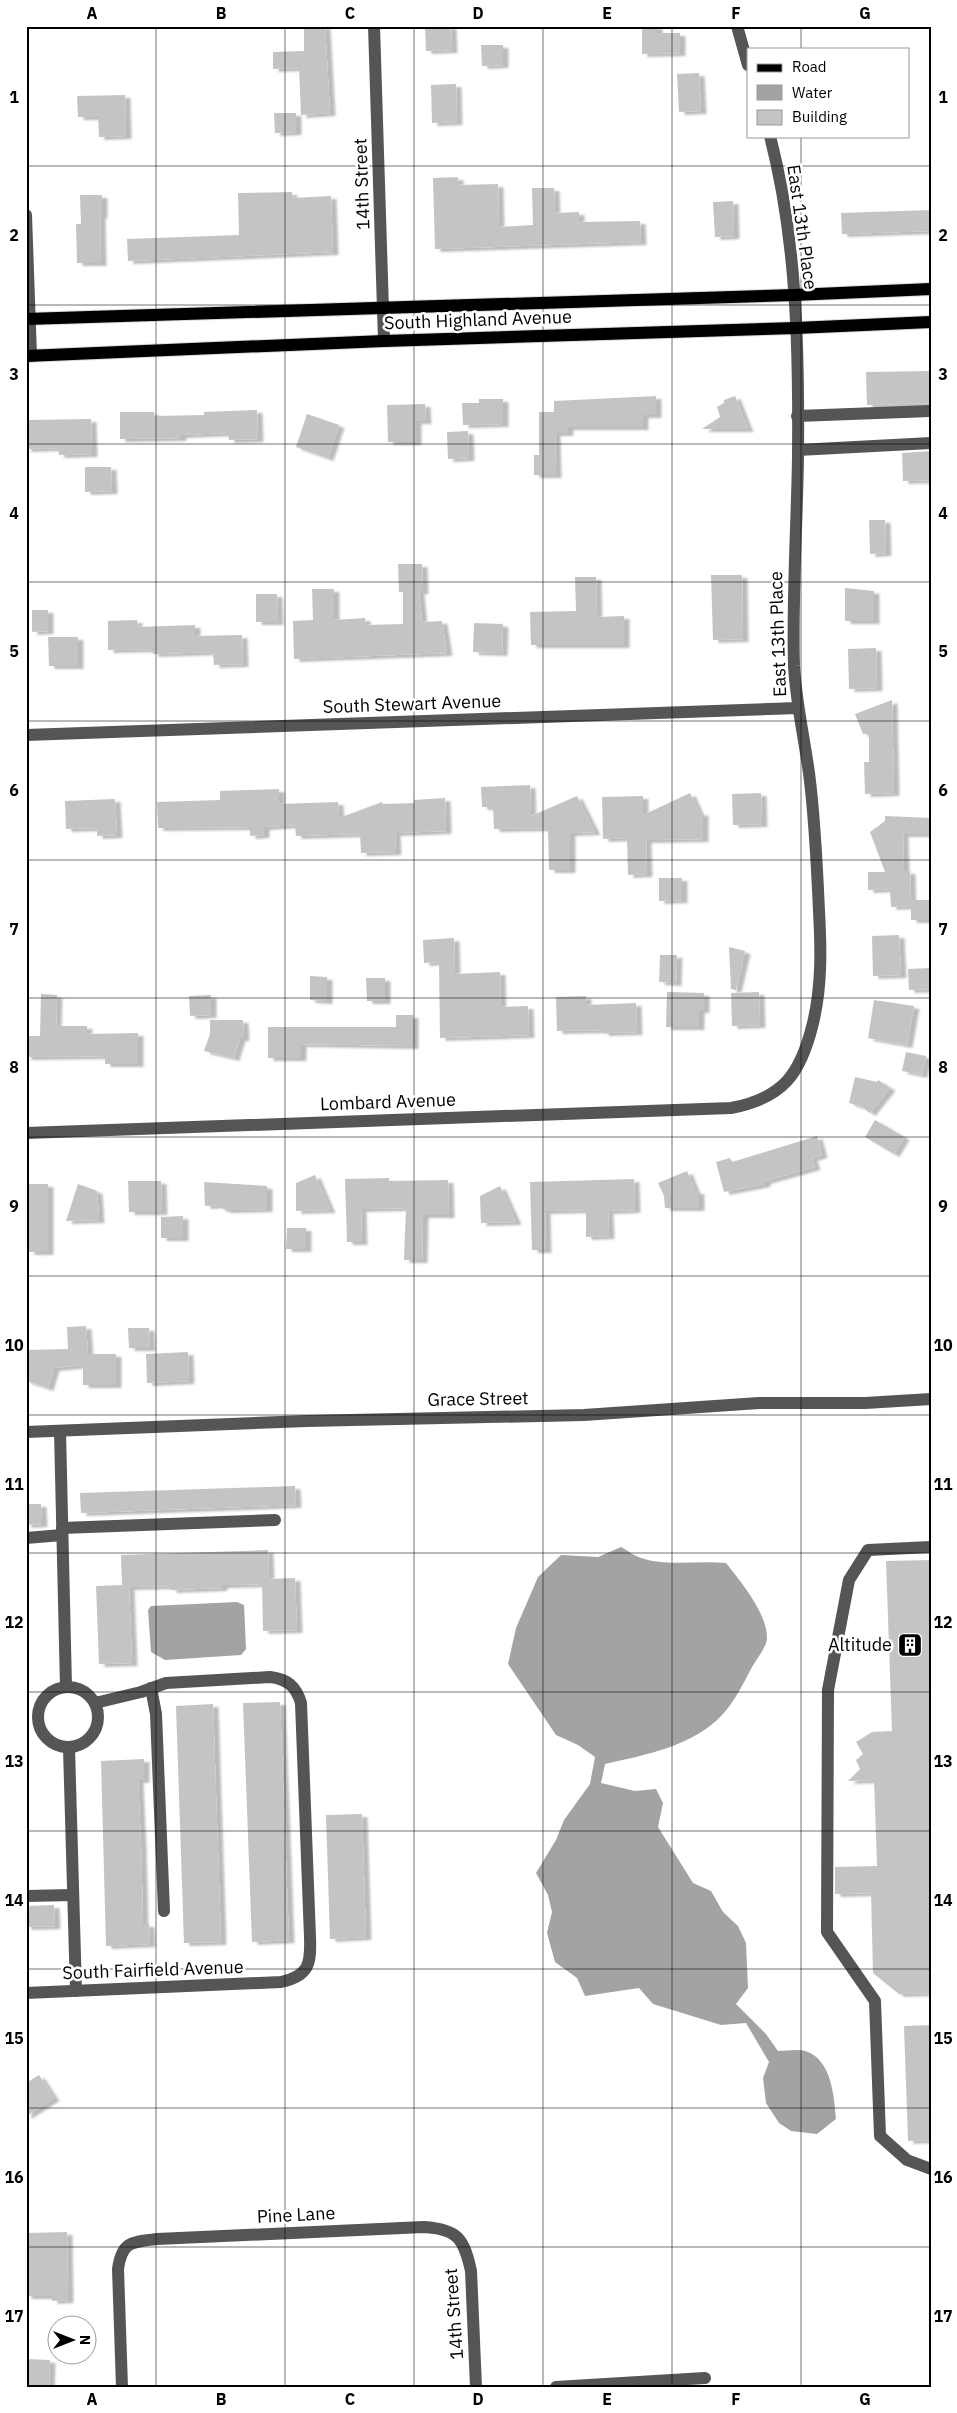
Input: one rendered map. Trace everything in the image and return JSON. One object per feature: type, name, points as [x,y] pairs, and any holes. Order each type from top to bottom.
[{"type":"main road","name":"South Highland Avenue","points":[[28,319],[931,289]]},
{"type":"main road","name":"South Highland Avenue","points":[[29,356],[384,341],[931,322]]},
{"type":"street","name":"14th Street","points":[[374,26],[384,341]]},
{"type":"street","points":[[737,26],[747,61]]},
{"type":"street","name":"East 13th Place","points":[[752,1104],[770,1096],[786,1084],[804,1053],[817,1008],[821,954],[814,818],[794,668],[794,564],[798,450],[794,295],[784,200],[770,138]]},
{"type":"street","points":[[26,215],[29,356]]},
{"type":"street","points":[[797,416],[931,411]]},
{"type":"street","points":[[798,450],[931,443]]},
{"type":"street","name":"South Stewart Avenue","points":[[26,735],[798,708]]},
{"type":"street","name":"Lombard Avenue","points":[[26,1133],[731,1108],[752,1104]]},
{"type":"street","name":"Grace Street","points":[[26,1432],[307,1420],[584,1415],[759,1404],[891,1402],[931,1399]]},
{"type":"street","points":[[60,1431],[66,1687]]},
{"type":"street","points":[[26,1538],[62,1532],[275,1520]]},
{"type":"street","points":[[931,1547],[868,1550],[849,1580],[828,1690],[827,1912],[827,1932],[875,2001],[880,2136],[907,2160],[931,2169]]},
{"type":"street","name":"South Fairfield Avenue","points":[[26,1993],[281,1982],[297,1979],[303,1973],[308,1963],[310,1950],[301,1703],[295,1688],[288,1682],[270,1677],[185,1681],[166,1683],[151,1688]]},
{"type":"street","points":[[66,1687],[83,1691],[95,1703],[98,1720],[96,1729],[85,1742],[69,1748],[52,1744],[46,1739],[38,1723],[39,1706],[50,1692],[66,1687]]},
{"type":"street","points":[[95,1703],[151,1688],[156,1714],[164,1911]]},
{"type":"street","points":[[69,1748],[76,1991]]},
{"type":"street","points":[[26,1896],[73,1895]]},
{"type":"street","name":"Pine Lane","points":[[122,2387],[118,2268],[120,2254],[129,2244],[157,2239],[424,2227],[451,2231],[461,2240]]},
{"type":"street","name":"14th Street","points":[[461,2240],[471,2272],[476,2387]]},
{"type":"street","points":[[556,2387],[705,2378]]},
{"type":"water","points":[[621,1547],[638,1557],[651,1561],[726,1563],[739,1579],[763,1619],[767,1639],[765,1646],[735,1698],[723,1714],[711,1725],[683,1742],[652,1753],[605,1764],[601,1783],[635,1791],[656,1789],[663,1803],[658,1827],[693,1883],[711,1891],[723,1912],[738,1926],[746,1943],[748,1988],[736,2004],[766,2034],[778,2051],[805,2051],[814,2055],[826,2070],[830,2080],[836,2119],[817,2134],[791,2131],[779,2123],[766,2103],[763,2078],[769,2062],[746,2023],[721,2025],[653,2004],[639,1988],[585,1996],[577,1978],[555,1962],[547,1933],[552,1912],[548,1895],[536,1873],[556,1840],[564,1820],[590,1784],[595,1757],[578,1745],[556,1735],[508,1664],[516,1628],[538,1577],[561,1555],[598,1557]]},
{"type":"water","points":[[237,1602],[244,1605],[246,1649],[241,1655],[165,1660],[151,1652],[148,1610],[151,1606]]},
{"type":"building","points":[[304,26],[325,26],[330,113],[301,115],[299,68],[273,69],[273,52],[304,51]]},
{"type":"building","points":[[425,26],[451,26],[452,50],[426,51]]},
{"type":"building","points":[[642,26],[657,26],[657,33],[680,33],[680,53],[642,54]]},
{"type":"building","points":[[481,45],[503,45],[503,65],[482,66]]},
{"type":"building","points":[[699,73],[701,111],[679,112],[677,74]]},
{"type":"building","points":[[456,84],[457,122],[432,123],[431,85]]},
{"type":"building","points":[[125,95],[126,136],[99,137],[98,117],[78,117],[77,96]]},
{"type":"building","points":[[274,113],[296,113],[296,132],[275,133]]},
{"type":"building","points":[[458,177],[458,185],[498,184],[499,227],[533,225],[532,188],[554,188],[555,213],[579,212],[579,222],[640,221],[641,242],[435,249],[433,178]]},
{"type":"building","points":[[292,192],[292,198],[331,196],[333,252],[128,261],[127,239],[239,235],[238,193]]},
{"type":"building","points":[[80,195],[102,195],[102,215],[100,215],[101,263],[77,263],[76,224],[81,224]]},
{"type":"building","points":[[733,201],[734,236],[715,237],[713,202]]},
{"type":"building","points":[[931,210],[931,231],[842,234],[841,213]]},
{"type":"building","points":[[931,371],[931,403],[867,405],[866,372]]},
{"type":"building","points":[[656,396],[656,415],[643,415],[643,427],[568,427],[568,433],[555,433],[556,475],[534,475],[534,455],[539,455],[539,412],[554,412],[554,401]]},
{"type":"building","points":[[735,396],[748,429],[702,429],[720,417],[717,407],[724,403],[724,400]]},
{"type":"building","points":[[479,399],[503,399],[503,424],[463,425],[462,403],[479,403]]},
{"type":"building","points":[[425,404],[426,421],[416,421],[416,442],[388,442],[387,405]]},
{"type":"building","points":[[257,410],[258,439],[229,440],[228,433],[181,435],[181,438],[120,439],[120,412],[154,412],[154,416],[204,415],[204,412]]},
{"type":"building","points":[[307,414],[339,425],[328,458],[296,447]]},
{"type":"building","points":[[91,419],[92,454],[59,455],[58,448],[26,449],[26,420]]},
{"type":"building","points":[[468,431],[469,458],[448,459],[447,432]]},
{"type":"building","points":[[931,451],[931,480],[903,481],[902,453]]},
{"type":"building","points":[[85,467],[111,467],[112,491],[85,492]]},
{"type":"building","points":[[869,520],[885,520],[886,553],[870,554]]},
{"type":"building","points":[[398,564],[422,564],[423,591],[419,591],[422,622],[442,621],[447,653],[294,659],[293,621],[313,620],[312,589],[334,589],[334,620],[365,618],[366,625],[403,624],[403,592],[399,592]]},
{"type":"building","points":[[711,575],[742,575],[743,639],[713,640]]},
{"type":"building","points":[[575,577],[596,577],[597,617],[624,616],[624,645],[531,645],[530,612],[576,611]]},
{"type":"building","points":[[845,588],[874,591],[874,621],[845,621]]},
{"type":"building","points":[[256,594],[277,594],[278,622],[256,622]]},
{"type":"building","points":[[32,610],[48,610],[48,631],[32,632]]},
{"type":"building","points":[[137,620],[137,627],[195,625],[195,636],[242,635],[243,664],[214,665],[213,652],[153,654],[153,649],[108,650],[108,621]]},
{"type":"building","points":[[474,623],[503,624],[502,653],[473,652]]},
{"type":"building","points":[[48,637],[78,637],[78,666],[49,666]]},
{"type":"building","points":[[876,648],[877,688],[849,689],[848,649]]},
{"type":"building","points":[[892,700],[894,793],[865,794],[864,762],[869,762],[869,734],[863,734],[855,714]]},
{"type":"building","points":[[530,785],[531,816],[577,796],[595,832],[570,833],[570,870],[549,870],[548,828],[494,829],[493,807],[482,807],[481,787]]},
{"type":"building","points":[[279,789],[279,804],[338,802],[339,818],[382,802],[383,804],[414,803],[414,800],[445,798],[446,831],[395,833],[396,852],[361,853],[360,834],[296,836],[295,825],[264,827],[264,835],[250,836],[250,827],[158,828],[157,802],[220,800],[220,791]]},
{"type":"building","points":[[690,793],[699,813],[703,812],[703,839],[646,840],[647,874],[628,875],[627,838],[603,839],[602,797],[643,796],[643,815]]},
{"type":"building","points":[[761,793],[762,824],[733,825],[732,794]]},
{"type":"building","points":[[115,799],[117,835],[97,836],[97,828],[66,829],[65,801]]},
{"type":"building","points":[[885,816],[931,818],[931,834],[903,834],[904,871],[910,871],[911,906],[891,907],[890,889],[868,890],[868,872],[885,872],[870,832],[885,821]]},
{"type":"building","points":[[659,878],[682,878],[682,900],[659,901]]},
{"type":"building","points":[[911,900],[931,900],[931,920],[911,920]]},
{"type":"building","points":[[899,935],[901,975],[873,976],[872,936]]},
{"type":"building","points":[[454,938],[455,974],[500,972],[501,1007],[528,1006],[529,1035],[440,1038],[439,962],[424,963],[423,940]]},
{"type":"building","points":[[729,947],[745,951],[736,990],[731,989]]},
{"type":"building","points":[[660,955],[677,955],[676,983],[659,982]]},
{"type":"building","points":[[931,968],[931,989],[909,990],[908,969]]},
{"type":"building","points":[[310,976],[327,977],[327,1001],[310,1000]]},
{"type":"building","points":[[366,978],[385,978],[385,1001],[367,1001]]},
{"type":"building","points":[[667,992],[704,993],[704,1010],[699,1010],[699,1027],[666,1027]]},
{"type":"building","points":[[759,992],[760,1025],[732,1026],[731,993]]},
{"type":"building","points":[[41,994],[57,995],[56,1026],[87,1026],[87,1034],[138,1033],[138,1064],[105,1064],[105,1056],[26,1057],[26,1036],[40,1036]]},
{"type":"building","points":[[211,995],[211,1015],[190,1016],[189,996]]},
{"type":"building","points":[[586,996],[586,1005],[636,1003],[637,1032],[603,1033],[603,1030],[557,1031],[556,997]]},
{"type":"building","points":[[874,1000],[914,1006],[907,1045],[868,1038]]},
{"type":"building","points":[[396,1015],[413,1015],[413,1046],[301,1044],[301,1058],[268,1058],[268,1027],[396,1027]]},
{"type":"building","points":[[210,1020],[243,1020],[244,1038],[240,1038],[234,1058],[204,1051],[210,1034]]},
{"type":"building","points":[[906,1052],[926,1056],[922,1075],[902,1071]]},
{"type":"building","points":[[855,1077],[877,1082],[878,1080],[890,1088],[870,1113],[862,1107],[849,1103]]},
{"type":"building","points":[[875,1120],[904,1137],[894,1154],[865,1137]]},
{"type":"building","points":[[817,1136],[822,1155],[812,1158],[815,1167],[765,1181],[765,1184],[724,1192],[716,1162],[730,1158],[732,1162]]},
{"type":"building","points":[[687,1171],[695,1191],[699,1191],[699,1208],[665,1208],[664,1196],[658,1183]]},
{"type":"building","points":[[315,1175],[330,1210],[296,1211],[296,1183]]},
{"type":"building","points":[[389,1178],[389,1181],[448,1180],[449,1215],[423,1215],[422,1260],[404,1260],[406,1208],[361,1209],[362,1242],[347,1242],[345,1179]]},
{"type":"building","points":[[634,1179],[635,1210],[608,1211],[609,1236],[586,1237],[586,1210],[545,1211],[546,1250],[532,1250],[530,1182]]},
{"type":"building","points":[[128,1181],[161,1181],[162,1212],[129,1212]]},
{"type":"building","points":[[204,1182],[267,1186],[267,1209],[227,1210],[220,1208],[220,1205],[205,1206]]},
{"type":"building","points":[[26,1184],[48,1184],[48,1252],[29,1252]]},
{"type":"building","points":[[78,1184],[97,1191],[99,1220],[66,1221]]},
{"type":"building","points":[[500,1186],[516,1222],[481,1223],[480,1196]]},
{"type":"building","points":[[183,1216],[183,1238],[161,1238],[161,1217]]},
{"type":"building","points":[[287,1228],[306,1228],[306,1249],[286,1249]]},
{"type":"building","points":[[86,1326],[88,1354],[116,1354],[116,1385],[83,1385],[83,1365],[54,1368],[48,1388],[26,1381],[26,1350],[68,1349],[67,1327]]},
{"type":"building","points":[[128,1328],[149,1328],[150,1348],[129,1348]]},
{"type":"building","points":[[188,1352],[189,1381],[147,1383],[146,1354]]},
{"type":"building","points":[[295,1486],[296,1505],[81,1513],[80,1493]]},
{"type":"building","points":[[26,1504],[41,1504],[42,1524],[26,1525]]},
{"type":"building","points":[[268,1550],[269,1579],[295,1578],[297,1630],[263,1631],[262,1584],[222,1585],[222,1588],[171,1590],[171,1586],[129,1587],[132,1663],[99,1664],[96,1586],[122,1585],[121,1555]]},
{"type":"building","points":[[931,1560],[931,1993],[899,1994],[873,1973],[871,1893],[835,1894],[835,1867],[877,1866],[874,1780],[848,1781],[860,1769],[856,1760],[863,1754],[856,1742],[872,1732],[892,1731],[886,1561]]},
{"type":"building","points":[[280,1702],[289,1940],[252,1942],[243,1703]]},
{"type":"building","points":[[213,1704],[221,1942],[184,1943],[176,1706]]},
{"type":"building","points":[[144,1759],[144,1780],[138,1780],[143,1924],[149,1924],[150,1944],[106,1946],[101,1761]]},
{"type":"building","points":[[362,1814],[366,1937],[330,1939],[326,1815]]},
{"type":"building","points":[[54,1905],[55,1926],[26,1927],[26,1906]]},
{"type":"building","points":[[931,2025],[931,2140],[908,2141],[904,2026]]},
{"type":"building","points":[[39,2075],[54,2098],[26,2116],[26,2083]]},
{"type":"building","points":[[67,2232],[68,2300],[52,2301],[52,2296],[26,2296],[26,2233]]},
{"type":"building","points":[[26,2359],[48,2360],[48,2366],[50,2366],[49,2387],[26,2387]]},
{"type":"place","name":"Altitude","points":[[910,1645]]}]
